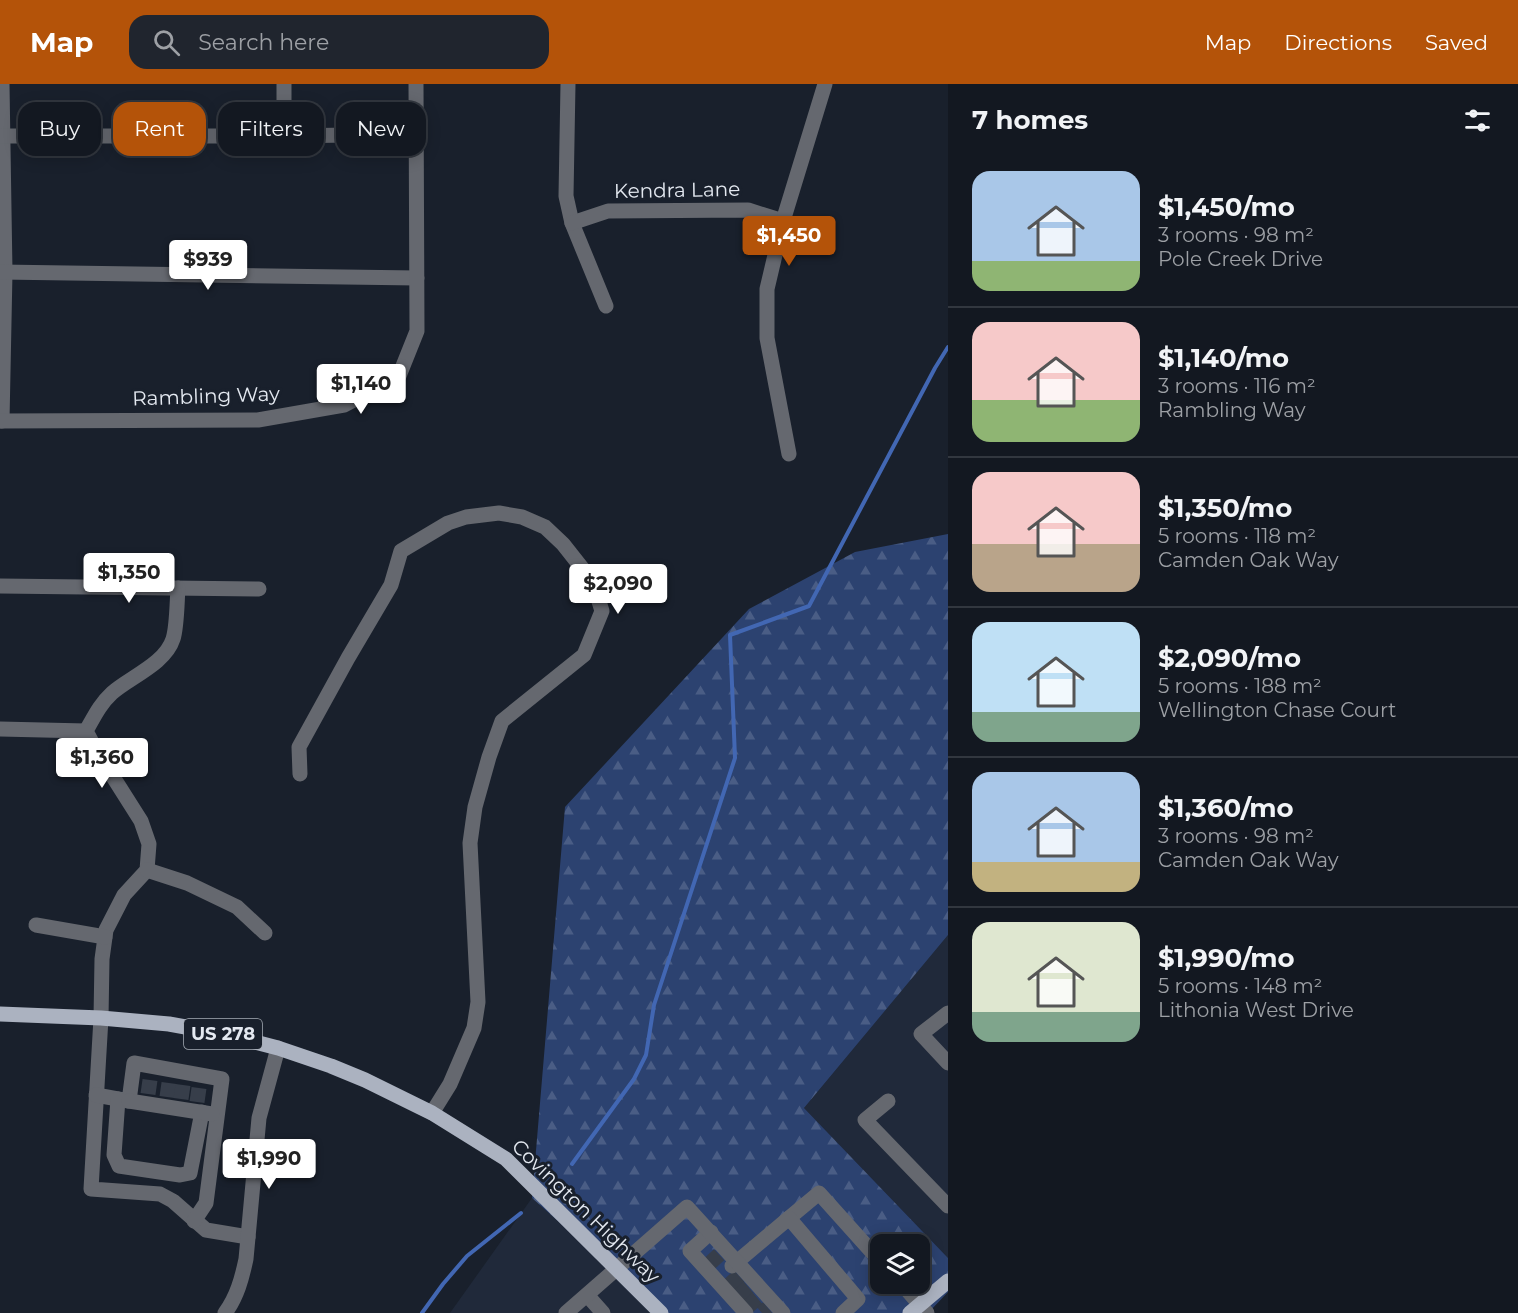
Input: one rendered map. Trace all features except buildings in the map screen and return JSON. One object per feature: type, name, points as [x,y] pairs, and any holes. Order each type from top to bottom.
[{"type":"main road","name":"Covington Highway","points":[[0,1014],[101,1018],[169,1024],[224,1034],[278,1048],[365,1080],[432,1113],[506,1160],[661,1313]]},
{"type":"main road","points":[[919,1310],[948,1281]]},
{"type":"street","points":[[1,421],[2,84]]},
{"type":"street","points":[[284,84],[284,102]]},
{"type":"street","name":"Rambling Way","points":[[416,84],[416,102]]},
{"type":"street","points":[[568,84],[566,196],[572,223],[606,306]]},
{"type":"street","points":[[789,454],[767,338],[767,289],[783,220],[825,84]]},
{"type":"street","points":[[3,136],[218,136]]},
{"type":"street","name":"Rambling Way","points":[[1,421],[258,420],[344,405],[399,376],[417,331],[417,156]]},
{"type":"street","name":"Kendra Lane","points":[[572,223],[608,211],[748,210],[783,220]]},
{"type":"street","points":[[2,272],[417,278]]},
{"type":"street","points":[[300,774],[298,747],[391,585],[401,551],[448,523],[466,517],[499,513],[522,517],[545,527],[563,544],[593,582],[602,611],[584,655],[502,721],[489,757],[475,807],[470,843],[478,1002],[474,1028],[450,1084],[432,1113]]},
{"type":"street","points":[[0,586],[259,589]]},
{"type":"street","points":[[86,731],[98,707],[112,692],[145,671],[168,649],[174,638],[178,588]]},
{"type":"street","points":[[0,729],[86,731]]},
{"type":"street","points":[[86,731],[141,821],[149,844],[147,870],[124,895],[106,930],[102,959],[101,1018],[91,1189],[160,1194],[173,1201],[206,1230],[248,1237]]},
{"type":"street","points":[[147,870],[187,883],[237,907],[265,933]]},
{"type":"street","points":[[36,925],[105,937]]},
{"type":"street","points":[[948,1013],[921,1034],[948,1064]]},
{"type":"street","points":[[225,1313],[242,1281],[259,1118],[278,1048]]},
{"type":"street","points":[[194,1221],[206,1203],[222,1079],[199,1098],[190,1173],[180,1175],[119,1166],[114,1155],[123,1100],[134,1063],[149,1086],[175,1090],[199,1098]]},
{"type":"street","points":[[96,1095],[123,1100],[149,1086],[175,1090],[199,1098],[218,1115]]},
{"type":"street","points":[[888,1101],[865,1120],[948,1206]]},
{"type":"street","points":[[566,1313],[687,1207],[711,1232],[723,1251],[755,1287],[789,1218],[819,1194],[870,1250]]},
{"type":"street","points":[[789,1218],[858,1299],[843,1313]]},
{"type":"street","points":[[711,1232],[690,1251],[733,1296]]},
{"type":"street","points":[[909,1294],[919,1310]]},
{"type":"street","points":[[586,1295],[603,1313]]},
{"type":"shaded area","points":[[948,935],[948,1258],[930,1239],[930,1234],[925,1234],[804,1108]]},
{"type":"shaded area","points":[[532,1198],[650,1303],[659,1313],[450,1313]]},
{"type":"green space","points":[[948,534],[948,935],[804,1108],[925,1234],[870,1234],[870,1294],[930,1294],[930,1239],[948,1258],[948,1292],[928,1313],[659,1313],[532,1198],[565,807],[749,609],[855,552]]},
{"type":"waterway","points":[[572,1164],[634,1079],[646,1055],[654,1005],[735,758],[730,635],[809,606],[948,347]]},
{"type":"waterway","points":[[422,1313],[467,1256],[521,1213]]},
{"type":"tunnel","points":[[148,1094],[150,1080]]},
{"type":"tunnel","points":[[167,1097],[169,1083]]},
{"type":"tunnel","points":[[181,1099],[183,1085]]},
{"type":"tunnel","points":[[197,1102],[199,1088]]},
{"type":"tunnel","points":[[708,1265],[721,1253]]},
{"type":"tunnel","points":[[728,1286],[740,1275]]},
{"type":"tunnel","points":[[737,1297],[750,1286]]},
{"type":"tunnel","points":[[746,1308],[759,1297]]},
{"type":"tunnel","points":[[762,1313],[768,1308]]}]
